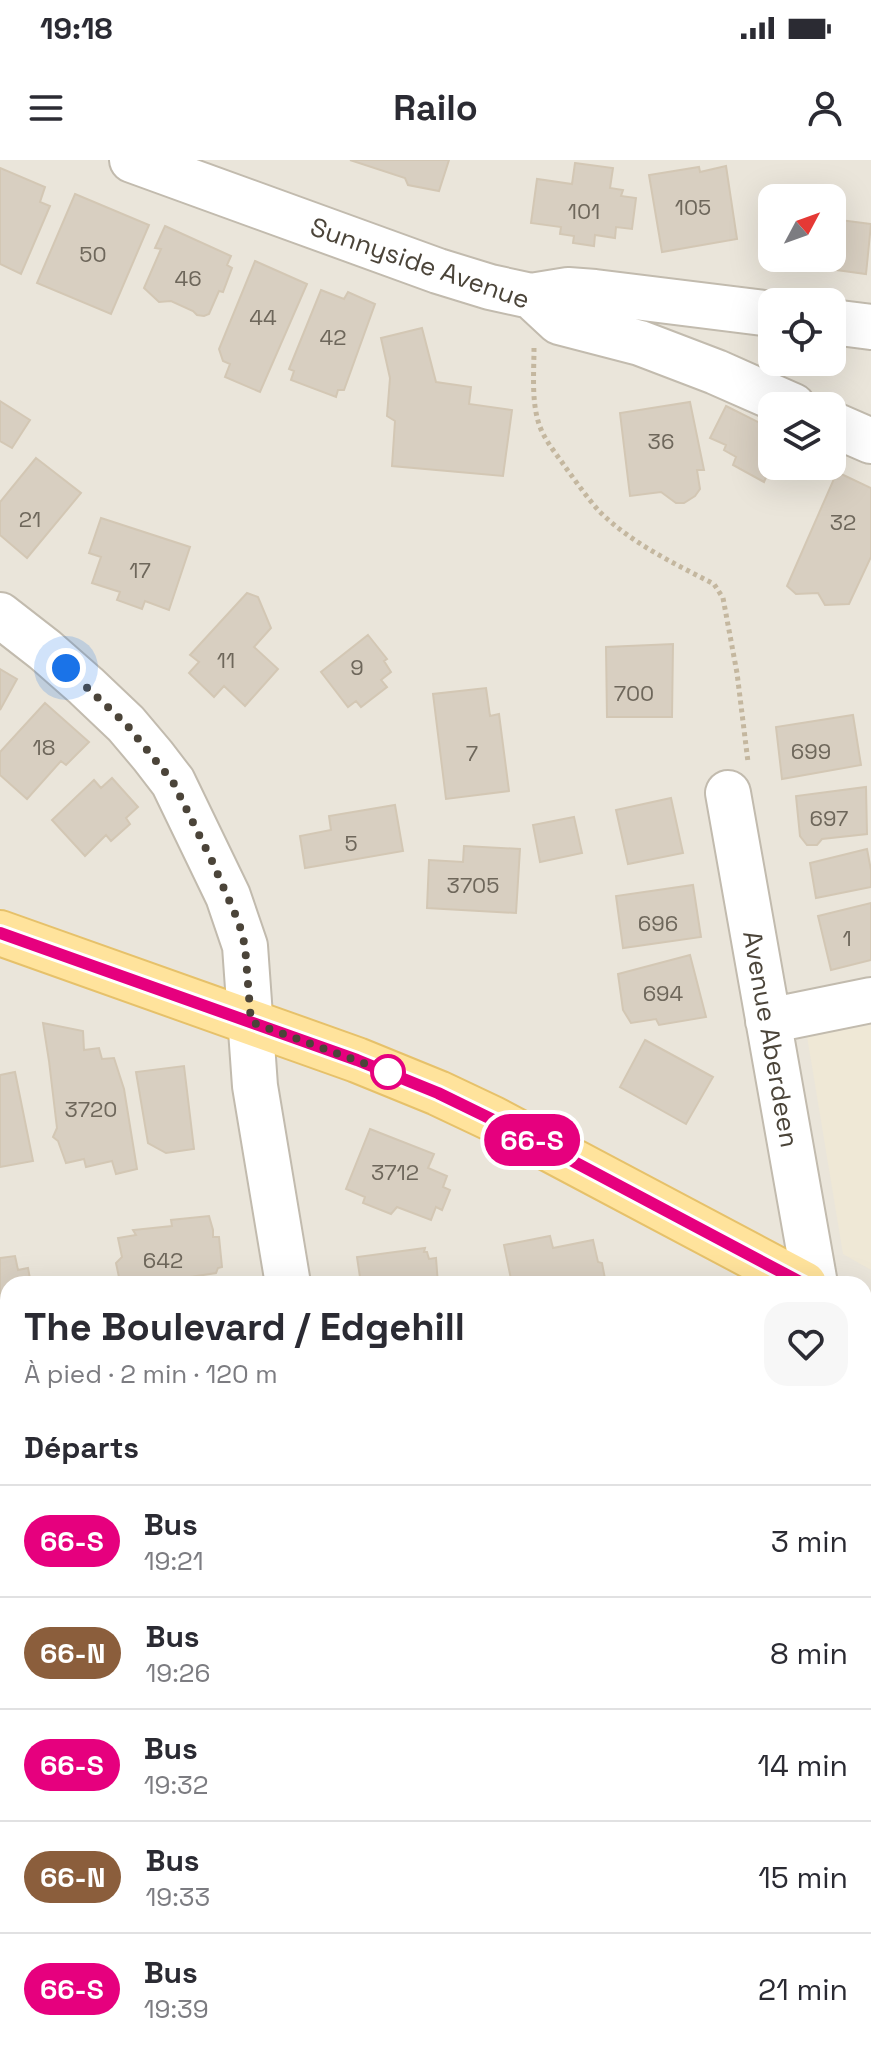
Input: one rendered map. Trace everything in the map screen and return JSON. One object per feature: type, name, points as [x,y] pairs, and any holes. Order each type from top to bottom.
[{"type":"main road","points":[[0,933],[378,1068],[465,1105],[789,1276]]},
{"type":"street","name":"Sunnyside Avenue","points":[[132,160],[438,271],[531,296],[559,322],[640,343],[761,392]]},
{"type":"street","points":[[531,296],[568,290],[758,312]]},
{"type":"street","points":[[846,324],[871,327]]},
{"type":"street","points":[[846,430],[871,441]]},
{"type":"street","points":[[0,615],[45,650],[126,724],[173,782],[218,873],[245,946],[255,1086],[287,1276]]},
{"type":"street","name":"Avenue Aberdeen","points":[[738,778],[768,1021],[814,1276]]},
{"type":"street","points":[[768,1021],[871,1000]]},
{"type":"path","points":[[535,338],[534,384],[540,426],[574,479],[615,525],[642,544],[714,584],[723,598],[737,673],[738,778]]},
{"type":"shaded area","points":[[0,160],[871,160],[871,1276],[0,1276]]},
{"type":"shaded area","points":[[871,1025],[871,1270],[843,1254],[807,1036]]},
{"type":"building","points":[[350,160],[449,160],[439,191],[408,185],[405,178]]},
{"type":"building","points":[[575,163],[613,168],[610,188],[623,190],[621,196],[636,198],[632,229],[616,227],[615,238],[595,235],[594,246],[573,243],[574,236],[560,234],[561,227],[531,223],[537,179],[572,184]]},
{"type":"building","points":[[726,166],[737,239],[662,252],[649,175],[699,167],[700,172]]},
{"type":"building","points":[[0,168],[45,187],[40,202],[50,206],[21,274],[0,264]]},
{"type":"building","points":[[75,194],[149,225],[111,314],[37,283]]},
{"type":"building","points":[[846,221],[871,224],[866,274],[846,271]]},
{"type":"building","points":[[165,226],[231,256],[227,265],[232,268],[223,292],[219,291],[209,314],[197,315],[171,301],[159,302],[144,288],[161,249],[155,248]]},
{"type":"building","points":[[255,261],[307,284],[260,392],[225,377],[230,364],[223,361],[219,349]]},
{"type":"building","points":[[321,290],[344,299],[348,292],[375,304],[344,390],[338,390],[336,397],[291,380],[294,371],[289,369]]},
{"type":"building","points":[[422,328],[436,382],[471,387],[469,404],[512,410],[503,476],[392,466],[395,421],[387,416],[390,378],[381,338]]},
{"type":"building","points":[[0,401],[30,420],[12,448],[0,441]]},
{"type":"building","points":[[690,402],[704,470],[697,470],[700,489],[684,503],[676,503],[661,492],[630,496],[620,413]]},
{"type":"building","points":[[726,406],[758,422],[758,479],[733,465],[736,457],[724,450],[726,445],[710,438]]},
{"type":"building","points":[[36,458],[81,493],[27,558],[0,535],[0,502]]},
{"type":"building","points":[[846,476],[871,488],[871,557],[849,604],[825,605],[818,593],[796,594],[787,586],[833,480],[846,480]]},
{"type":"building","points":[[101,518],[190,547],[169,610],[145,601],[142,609],[117,600],[120,592],[92,583],[101,557],[89,553]]},
{"type":"building","points":[[247,593],[258,597],[271,628],[254,647],[278,669],[245,706],[224,686],[214,697],[189,673],[199,662],[190,655]]},
{"type":"building","points":[[368,635],[387,659],[384,661],[391,672],[381,680],[387,687],[361,707],[356,701],[348,707],[321,672]]},
{"type":"building","points":[[673,644],[672,717],[607,717],[606,647]]},
{"type":"building","points":[[0,669],[17,679],[0,710]]},
{"type":"building","points":[[486,688],[490,716],[499,714],[509,791],[446,799],[433,694]]},
{"type":"building","points":[[45,703],[89,742],[66,765],[61,761],[27,799],[0,775],[0,752]]},
{"type":"building","points":[[853,715],[861,765],[782,779],[776,727]]},
{"type":"building","points":[[112,778],[138,807],[126,818],[130,824],[111,841],[106,835],[85,856],[52,820],[94,780],[101,788]]},
{"type":"building","points":[[866,787],[867,834],[822,839],[817,845],[807,845],[800,836],[796,796]]},
{"type":"building","points":[[671,798],[683,853],[628,864],[616,810]]},
{"type":"building","points":[[395,805],[403,851],[305,868],[300,836],[331,830],[329,816]]},
{"type":"building","points":[[574,817],[582,853],[540,862],[533,825]]},
{"type":"building","points":[[464,846],[520,849],[516,913],[427,908],[429,860],[463,862]]},
{"type":"building","points":[[867,849],[871,887],[816,898],[810,863]]},
{"type":"building","points":[[693,885],[701,937],[623,948],[616,896]]},
{"type":"building","points":[[871,903],[871,960],[831,970],[818,916]]},
{"type":"building","points":[[690,955],[706,1017],[659,1025],[656,1019],[631,1023],[623,1010],[618,974]]},
{"type":"building","points":[[43,1023],[83,1031],[84,1050],[99,1048],[102,1059],[114,1058],[124,1089],[137,1169],[116,1174],[112,1161],[86,1167],[84,1159],[66,1163],[58,1141],[53,1137],[57,1128]]},
{"type":"building","points":[[645,1040],[713,1077],[686,1124],[620,1087]]},
{"type":"building","points":[[184,1066],[194,1149],[166,1153],[148,1143],[136,1072]]},
{"type":"building","points":[[15,1072],[33,1161],[0,1167],[0,1075]]},
{"type":"building","points":[[370,1129],[434,1154],[428,1168],[447,1176],[443,1187],[450,1190],[442,1210],[436,1207],[431,1220],[397,1207],[391,1214],[363,1203],[365,1197],[346,1189]]},
{"type":"building","points":[[209,1216],[213,1237],[219,1237],[222,1267],[216,1273],[196,1276],[119,1276],[116,1263],[122,1257],[118,1238],[136,1235],[133,1230],[172,1226],[171,1220]]},
{"type":"building","points":[[550,1236],[553,1248],[593,1240],[604,1276],[510,1276],[504,1245]]},
{"type":"building","points":[[425,1248],[429,1259],[436,1258],[437,1276],[360,1276],[357,1257]]},
{"type":"building","points":[[15,1256],[18,1270],[28,1268],[30,1276],[0,1276],[0,1258]]},
{"type":"bus line","name":"66-S","points":[[0,933],[357,1060],[438,1093],[518,1132],[789,1276]]},
{"type":"route","points":[[66,668],[126,724],[153,756],[173,782],[195,824],[239,923],[245,946],[251,1022],[388,1072]]}]
